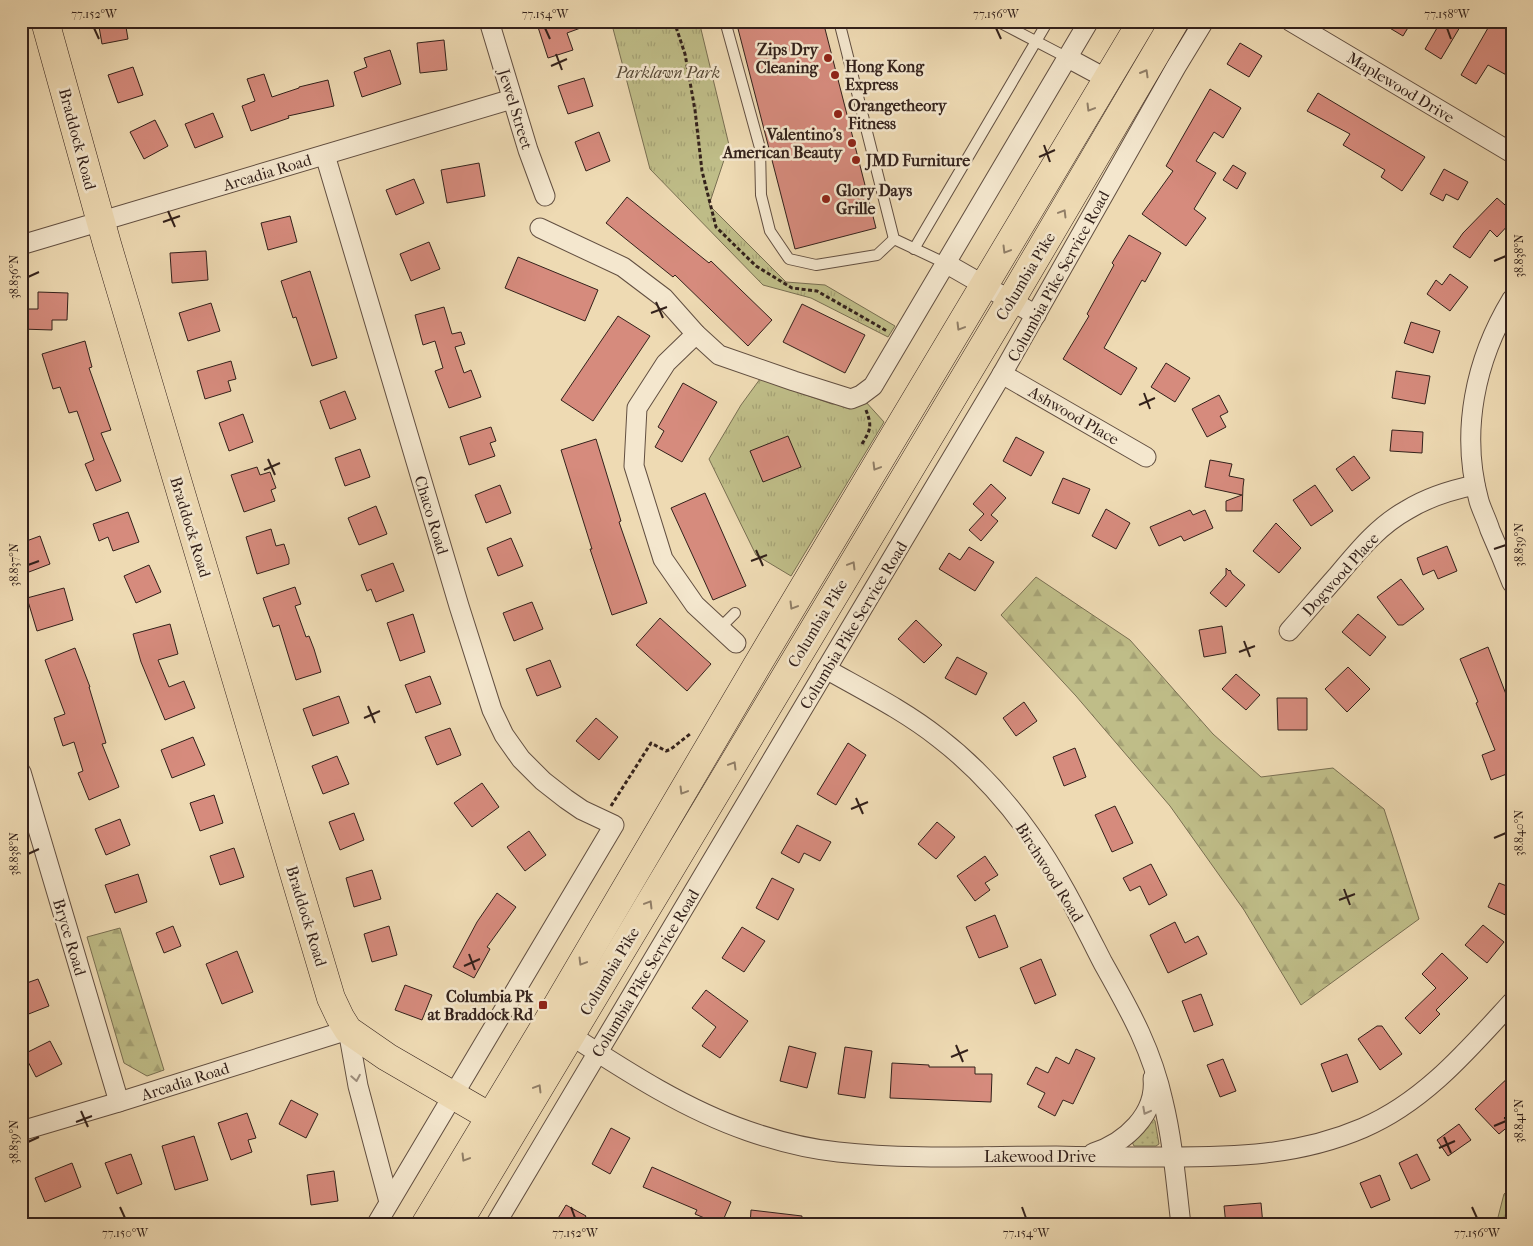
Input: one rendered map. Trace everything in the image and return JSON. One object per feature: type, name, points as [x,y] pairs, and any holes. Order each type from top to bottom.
[{"type":"main road","name":"Braddock Road","points":[[45,21],[101,222],[331,998],[348,1030],[387,1056],[513,1130]]},
{"type":"main road","name":"Columbia Pike","points":[[456,1225],[513,1130],[559,1028],[756,667],[1142,21]]},
{"type":"main road","name":"Columbia Pike","points":[[425,1225],[490,1117],[559,1028],[1011,300],[1176,21]]},
{"type":"street","name":"Jewel Street","points":[[489,21],[528,150],[545,196]]},
{"type":"street","points":[[540,228],[623,267],[664,298],[696,334],[719,355],[851,398],[861,395],[873,386],[1090,21]]},
{"type":"street","name":"Columbia Pike Service Road","points":[[496,1225],[1002,374],[1098,203],[1204,21]]},
{"type":"street","name":"Maplewood Drive","points":[[1290,21],[1512,153]]},
{"type":"street","points":[[1068,58],[1107,79]]},
{"type":"street","name":"Arcadia Road","points":[[21,245],[512,99]]},
{"type":"street","name":"Chaco Road","points":[[324,155],[492,710],[504,735],[521,759],[543,781],[582,810],[608,822]]},
{"type":"street","points":[[947,264],[1036,315]]},
{"type":"street","points":[[1512,299],[1500,319],[1488,346],[1477,378],[1470,438],[1475,485],[1480,503],[1512,583]]},
{"type":"street","points":[[696,334],[666,363],[637,408],[634,466],[663,559],[695,605],[736,643]]},
{"type":"street","name":"Ashwood Place","points":[[1002,374],[1146,456]]},
{"type":"street","name":"Dogwood Place","points":[[1290,631],[1365,543],[1386,524],[1430,498],[1475,485]]},
{"type":"street","name":"Birchwood Road","points":[[826,669],[909,716],[940,738],[969,764],[1004,801],[1030,834],[1047,860],[1135,1023],[1152,1064],[1164,1102],[1174,1157],[1180,1225]]},
{"type":"street","name":"Bryce Road","points":[[21,772],[119,1102]]},
{"type":"street","points":[[376,1225],[453,1095],[608,822]]},
{"type":"street","name":"Lakewood Drive","points":[[559,1028],[672,1097],[707,1115],[747,1131],[801,1146],[837,1152],[897,1156],[1208,1158],[1271,1153],[1300,1148],[1325,1142],[1364,1128],[1394,1112],[1419,1095],[1455,1062],[1512,1002]]},
{"type":"street","name":"Arcadia Road","points":[[21,1131],[348,1030]]},
{"type":"street","name":"Braddock Road","points":[[348,1030],[358,1086],[389,1202]]},
{"type":"street","name":"Birchwood Road","points":[[1070,1156],[1094,1153],[1111,1146],[1127,1135],[1142,1119],[1151,1101],[1154,1082],[1152,1064]]},
{"type":"lane","points":[[725,21],[760,148],[761,195],[770,231],[789,259],[816,264],[877,255],[894,239]]},
{"type":"lane","points":[[839,21],[894,239],[947,264]]},
{"type":"lane","points":[[997,21],[1068,58]]},
{"type":"lane","points":[[914,249],[1048,21]]},
{"type":"lane","points":[[720,628],[735,613]]},
{"type":"path","points":[[859,450],[868,433],[871,420],[861,395]]},
{"type":"path","points":[[608,822],[651,743],[666,751],[692,732]]},
{"type":"green space","name":"Parklawn Park","points":[[611,21],[699,21],[729,145],[709,205],[786,282],[825,285],[895,326],[888,337],[811,298],[763,285],[650,169]]},
{"type":"green space","points":[[760,379],[832,404],[865,401],[884,422],[791,576],[756,555],[709,459],[741,405]]},
{"type":"green space","points":[[1036,577],[1130,640],[1213,734],[1261,777],[1333,768],[1384,809],[1419,919],[1301,1005],[1244,910],[1170,806],[1076,696],[1001,615]]},
{"type":"green space","points":[[120,928],[164,1070],[147,1076],[124,1063],[87,937]]},
{"type":"green space","points":[[1152,1117],[1155,1121],[1159,1144],[1156,1146],[1134,1146],[1132,1142]]},
{"type":"green space","points":[[1512,1186],[1512,1225],[1496,1225],[1504,1194]]},
{"type":"building","points":[[98,21],[125,21],[128,39],[102,44]]},
{"type":"building","points":[[536,21],[594,21],[594,23],[567,33],[573,50],[548,58]]},
{"type":"building","points":[[736,21],[823,21],[876,228],[795,249]]},
{"type":"building","points":[[1378,21],[1412,21],[1403,36]]},
{"type":"building","points":[[1441,21],[1452,21],[1460,27],[1441,59],[1425,49]]},
{"type":"building","points":[[1492,21],[1512,21],[1512,78],[1488,65],[1476,84],[1461,75]]},
{"type":"building","points":[[444,40],[447,70],[420,73],[417,43]]},
{"type":"building","points":[[1240,43],[1262,56],[1249,77],[1227,64]]},
{"type":"building","points":[[390,50],[401,84],[362,97],[354,72],[367,67],[364,58]]},
{"type":"building","points":[[133,67],[143,95],[118,103],[108,75]]},
{"type":"building","points":[[264,74],[272,97],[299,87],[328,80],[334,106],[288,116],[289,118],[251,131],[242,106],[255,101],[247,79]]},
{"type":"building","points":[[584,78],[593,106],[568,114],[558,86]]},
{"type":"building","points":[[1210,89],[1241,108],[1223,138],[1214,132],[1196,161],[1216,173],[1194,209],[1206,218],[1186,246],[1142,214],[1173,171],[1166,166]]},
{"type":"building","points":[[1318,93],[1425,157],[1402,191],[1381,177],[1385,170],[1343,145],[1350,134],[1307,111]]},
{"type":"building","points":[[213,113],[223,137],[195,148],[185,124]]},
{"type":"building","points":[[155,120],[168,146],[144,159],[130,132]]},
{"type":"building","points":[[599,132],[610,161],[586,171],[575,142]]},
{"type":"building","points":[[479,163],[485,196],[447,203],[441,170]]},
{"type":"building","points":[[1233,165],[1246,173],[1237,189],[1223,180]]},
{"type":"building","points":[[1444,169],[1468,182],[1458,200],[1446,194],[1443,201],[1430,194]]},
{"type":"building","points":[[414,179],[424,203],[396,215],[386,190]]},
{"type":"building","points":[[627,197],[709,263],[711,261],[772,320],[748,346],[675,275],[673,277],[606,223]]},
{"type":"building","points":[[1497,198],[1512,211],[1512,221],[1497,237],[1490,230],[1470,258],[1453,247],[1463,233]]},
{"type":"building","points":[[290,216],[297,242],[268,250],[261,223]]},
{"type":"building","points":[[1129,235],[1161,253],[1145,282],[1142,280],[1104,348],[1137,368],[1121,395],[1063,359],[1089,316],[1087,314],[1114,265],[1112,263]]},
{"type":"building","points":[[429,242],[440,269],[411,281],[400,254]]},
{"type":"building","points":[[206,251],[208,280],[172,283],[170,253]]},
{"type":"building","points":[[518,257],[598,290],[585,321],[505,288]]},
{"type":"building","points":[[310,271],[337,358],[312,366],[296,317],[293,318],[281,281]]},
{"type":"building","points":[[1450,274],[1468,287],[1450,311],[1427,294],[1436,280],[1442,285]]},
{"type":"building","points":[[38,292],[68,293],[67,320],[52,320],[52,330],[21,329],[21,309],[38,309]]},
{"type":"building","points":[[211,303],[220,331],[188,341],[179,313]]},
{"type":"building","points":[[802,304],[865,335],[845,373],[783,342]]},
{"type":"building","points":[[444,307],[452,334],[461,332],[465,344],[455,347],[464,373],[471,370],[481,397],[449,408],[435,371],[443,368],[435,341],[423,345],[415,315]]},
{"type":"building","points":[[618,316],[650,336],[593,421],[561,400]]},
{"type":"building","points":[[1411,322],[1440,331],[1433,353],[1404,343]]},
{"type":"building","points":[[85,341],[92,367],[89,368],[111,430],[101,433],[121,481],[96,491],[85,464],[94,460],[77,411],[69,413],[60,387],[53,389],[42,354]]},
{"type":"building","points":[[231,361],[236,379],[228,381],[231,391],[205,399],[197,371]]},
{"type":"building","points":[[1166,363],[1190,378],[1175,402],[1151,387]]},
{"type":"building","points":[[1396,371],[1430,376],[1425,404],[1392,398]]},
{"type":"building","points":[[683,383],[717,402],[682,462],[655,447],[664,431],[658,427]]},
{"type":"building","points":[[345,391],[356,419],[330,429],[320,401]]},
{"type":"building","points":[[1219,395],[1228,412],[1220,416],[1226,427],[1207,437],[1192,409]]},
{"type":"building","points":[[243,414],[253,442],[229,451],[219,423]]},
{"type":"building","points":[[491,427],[496,441],[490,443],[495,456],[469,465],[460,437]]},
{"type":"building","points":[[1392,430],[1423,432],[1422,453],[1390,451]]},
{"type":"building","points":[[788,436],[801,467],[763,482],[750,451]]},
{"type":"building","points":[[1016,437],[1044,452],[1031,476],[1003,461]]},
{"type":"building","points":[[596,439],[621,521],[619,522],[647,603],[612,615],[590,549],[592,549],[561,450]]},
{"type":"building","points":[[360,449],[370,477],[345,486],[335,458]]},
{"type":"building","points":[[1354,456],[1370,478],[1352,491],[1336,469]]},
{"type":"building","points":[[1210,460],[1232,464],[1229,476],[1244,479],[1242,511],[1226,511],[1226,501],[1242,495],[1205,487]]},
{"type":"building","points":[[257,467],[260,475],[270,472],[276,488],[271,490],[275,501],[244,512],[231,475]]},
{"type":"building","points":[[1063,478],[1090,489],[1079,514],[1052,503]]},
{"type":"building","points":[[991,484],[1006,498],[991,515],[998,521],[981,541],[969,530],[984,514],[973,504]]},
{"type":"building","points":[[500,485],[511,513],[486,523],[475,495]]},
{"type":"building","points":[[1315,485],[1333,511],[1311,526],[1293,500]]},
{"type":"building","points":[[705,493],[746,586],[713,600],[671,508]]},
{"type":"building","points":[[376,506],[387,534],[359,545],[348,518]]},
{"type":"building","points":[[1106,509],[1130,523],[1116,549],[1092,536]]},
{"type":"building","points":[[1190,510],[1193,515],[1205,510],[1213,528],[1184,541],[1181,536],[1159,546],[1150,527]]},
{"type":"building","points":[[128,512],[139,542],[113,551],[108,537],[99,541],[93,524]]},
{"type":"building","points":[[1276,523],[1301,548],[1279,573],[1253,551]]},
{"type":"building","points":[[271,529],[276,546],[284,544],[289,564],[257,574],[246,537]]},
{"type":"building","points":[[40,536],[50,564],[21,575],[21,543]]},
{"type":"building","points":[[511,538],[523,566],[498,576],[487,548]]},
{"type":"building","points":[[1447,546],[1457,571],[1438,579],[1434,570],[1423,575],[1417,558]]},
{"type":"building","points":[[969,547],[994,562],[975,591],[939,569],[949,553],[960,560]]},
{"type":"building","points":[[393,563],[404,591],[376,602],[371,589],[367,591],[361,575]]},
{"type":"building","points":[[149,565],[161,592],[136,603],[124,576]]},
{"type":"building","points":[[1226,568],[1245,585],[1226,607],[1210,593],[1226,575]]},
{"type":"building","points":[[1401,579],[1424,609],[1403,625],[1398,625],[1377,597]]},
{"type":"building","points":[[295,587],[301,604],[295,606],[306,637],[309,636],[321,672],[296,680],[279,625],[273,627],[263,598]]},
{"type":"building","points":[[64,588],[73,620],[37,631],[27,598]]},
{"type":"building","points":[[532,602],[543,629],[514,641],[503,613]]},
{"type":"building","points":[[413,614],[425,652],[400,661],[387,623]]},
{"type":"building","points":[[1358,614],[1386,637],[1370,656],[1342,632]]},
{"type":"building","points":[[660,618],[711,664],[687,691],[636,645]]},
{"type":"building","points":[[916,620],[942,645],[924,663],[898,639]]},
{"type":"building","points":[[170,624],[178,654],[158,660],[169,687],[184,681],[195,708],[165,720],[141,662],[133,634]]},
{"type":"building","points":[[1222,626],[1226,653],[1204,657],[1199,630]]},
{"type":"building","points":[[1488,647],[1512,710],[1512,772],[1491,780],[1482,755],[1495,750],[1460,659]]},
{"type":"building","points":[[75,648],[90,687],[106,743],[102,744],[119,787],[89,800],[78,773],[83,771],[74,742],[63,746],[54,718],[65,714],[45,660]]},
{"type":"building","points":[[957,657],[987,673],[976,695],[945,678]]},
{"type":"building","points":[[550,660],[561,687],[537,696],[526,669]]},
{"type":"building","points":[[1348,667],[1370,689],[1347,712],[1325,689]]},
{"type":"building","points":[[1236,674],[1260,695],[1246,710],[1222,689]]},
{"type":"building","points":[[430,676],[441,704],[416,713],[405,685]]},
{"type":"building","points":[[339,696],[349,723],[313,736],[303,709]]},
{"type":"building","points":[[1277,698],[1307,698],[1307,730],[1278,730]]},
{"type":"building","points":[[1024,702],[1037,721],[1016,736],[1003,718]]},
{"type":"building","points":[[596,718],[618,737],[599,760],[576,741]]},
{"type":"building","points":[[450,728],[461,755],[437,765],[425,737]]},
{"type":"building","points":[[193,737],[205,765],[172,778],[161,750]]},
{"type":"building","points":[[848,743],[866,755],[836,805],[817,794]]},
{"type":"building","points":[[1075,748],[1086,777],[1064,786],[1053,757]]},
{"type":"building","points":[[337,756],[349,784],[323,794],[312,766]]},
{"type":"building","points":[[482,783],[499,807],[472,827],[454,803]]},
{"type":"building","points":[[214,795],[223,823],[200,831],[190,803]]},
{"type":"building","points":[[1115,806],[1133,843],[1112,852],[1095,815]]},
{"type":"building","points":[[354,813],[364,840],[340,850],[329,822]]},
{"type":"building","points":[[120,819],[130,845],[106,855],[95,829]]},
{"type":"building","points":[[937,822],[955,837],[936,859],[918,844]]},
{"type":"building","points":[[797,825],[831,842],[820,861],[804,853],[799,863],[781,853]]},
{"type":"building","points":[[529,831],[546,855],[525,871],[507,847]]},
{"type":"building","points":[[234,848],[244,877],[220,885],[210,856]]},
{"type":"building","points":[[985,856],[998,875],[985,883],[990,890],[975,901],[957,876]]},
{"type":"building","points":[[1151,864],[1167,895],[1149,905],[1140,886],[1130,891],[1123,878]]},
{"type":"building","points":[[372,870],[381,899],[354,907],[346,878]]},
{"type":"building","points":[[138,874],[147,902],[115,913],[105,885]]},
{"type":"building","points":[[772,878],[794,889],[778,920],[756,908]]},
{"type":"building","points":[[1499,883],[1512,888],[1512,918],[1488,907]]},
{"type":"building","points":[[497,893],[516,907],[487,947],[490,949],[474,978],[453,967],[477,922]]},
{"type":"building","points":[[995,915],[1008,947],[979,958],[966,927]]},
{"type":"building","points":[[1175,922],[1185,943],[1198,936],[1207,954],[1168,973],[1150,935]]},
{"type":"building","points":[[1483,925],[1504,942],[1487,963],[1465,945]]},
{"type":"building","points":[[173,926],[181,946],[164,953],[156,933]]},
{"type":"building","points":[[389,926],[397,955],[372,962],[364,934]]},
{"type":"building","points":[[742,927],[765,941],[744,972],[722,958]]},
{"type":"building","points":[[237,951],[253,992],[222,1004],[206,964]]},
{"type":"building","points":[[1442,953],[1468,978],[1436,1010],[1440,1014],[1420,1034],[1405,1018],[1436,988],[1422,974]]},
{"type":"building","points":[[1041,959],[1056,995],[1035,1004],[1020,968]]},
{"type":"building","points":[[38,979],[49,1006],[21,1017],[21,985]]},
{"type":"building","points":[[405,985],[432,995],[422,1020],[395,1010]]},
{"type":"building","points":[[706,990],[748,1021],[720,1058],[702,1046],[716,1027],[692,1008]]},
{"type":"building","points":[[1201,994],[1213,1025],[1194,1032],[1182,1001]]},
{"type":"building","points":[[1377,1026],[1382,1026],[1402,1054],[1380,1070],[1358,1039]]},
{"type":"building","points":[[50,1041],[62,1064],[36,1077],[24,1054]]},
{"type":"building","points":[[789,1046],[816,1053],[807,1088],[780,1081]]},
{"type":"building","points":[[845,1047],[872,1051],[865,1098],[838,1094]]},
{"type":"building","points":[[1076,1049],[1095,1058],[1073,1104],[1063,1100],[1055,1116],[1038,1107],[1045,1093],[1027,1084],[1036,1067],[1048,1073],[1056,1057],[1069,1064]]},
{"type":"building","points":[[1347,1054],[1358,1082],[1332,1092],[1321,1064]]},
{"type":"building","points":[[1223,1059],[1236,1091],[1220,1097],[1207,1065]]},
{"type":"building","points":[[892,1063],[929,1065],[929,1067],[975,1067],[975,1074],[992,1074],[991,1102],[890,1098]]},
{"type":"building","points":[[1512,1074],[1512,1110],[1504,1118],[1510,1125],[1499,1134],[1475,1109]]},
{"type":"building","points":[[291,1100],[318,1114],[306,1138],[279,1124]]},
{"type":"building","points":[[247,1113],[256,1138],[248,1140],[252,1152],[231,1160],[218,1123]]},
{"type":"building","points":[[1459,1124],[1471,1140],[1448,1156],[1437,1140]]},
{"type":"building","points":[[611,1128],[630,1138],[610,1174],[592,1164]]},
{"type":"building","points":[[194,1136],[208,1180],[175,1190],[162,1146]]},
{"type":"building","points":[[131,1154],[142,1184],[117,1194],[105,1163]]},
{"type":"building","points":[[1417,1154],[1430,1180],[1411,1189],[1399,1163]]},
{"type":"building","points":[[72,1163],[81,1187],[45,1202],[35,1178]]},
{"type":"building","points":[[652,1167],[731,1202],[721,1225],[695,1214],[697,1210],[643,1187]]},
{"type":"building","points":[[334,1171],[338,1201],[311,1205],[307,1175]]},
{"type":"building","points":[[1380,1175],[1390,1200],[1371,1208],[1360,1183]]},
{"type":"building","points":[[1261,1203],[1263,1225],[1226,1225],[1224,1206]]},
{"type":"building","points":[[566,1205],[586,1216],[581,1225],[554,1225]]},
{"type":"building","points":[[751,1210],[802,1216],[801,1225],[750,1225]]},
{"type":"place","name":"Zips Dry Cleaning","points":[[828,58]]},
{"type":"place","name":"Hong Kong Express","points":[[835,75]]},
{"type":"place","name":"Orangetheory Fitness","points":[[838,114]]},
{"type":"place","name":"Valentino's American Beauty","points":[[852,143]]},
{"type":"place","name":"JMD Furniture","points":[[856,160]]},
{"type":"place","name":"Glory Days Grille","points":[[826,199]]},
{"type":"place","name":"Columbia Pk at Braddock Rd","points":[[543,1005]]}]
